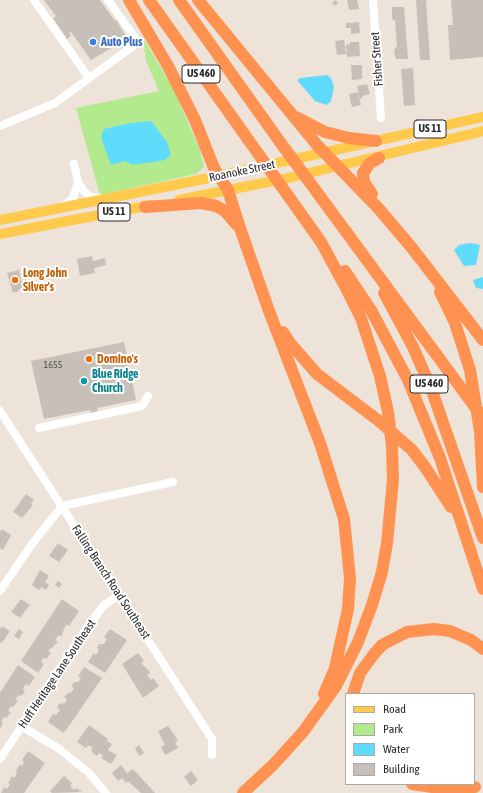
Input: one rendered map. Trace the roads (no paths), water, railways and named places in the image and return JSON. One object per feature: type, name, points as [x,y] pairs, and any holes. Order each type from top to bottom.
[{"type":"highway","points":[[129,0],[178,86],[195,120],[219,176],[228,190],[269,311],[332,480],[344,519],[350,578],[344,636],[335,668],[313,718]]},
{"type":"highway","name":"US 460","points":[[149,0],[290,200],[321,242],[340,263],[366,303],[398,358],[425,418],[483,588]]},
{"type":"highway","name":"US 460","points":[[179,0],[280,142],[483,418]]},
{"type":"highway","points":[[198,0],[291,114],[324,152],[379,209],[412,248],[483,340]]},
{"type":"highway","points":[[291,114],[325,132],[349,138],[376,141]]},
{"type":"highway","points":[[379,158],[367,166],[363,176],[365,185],[376,201],[379,209]]},
{"type":"highway","points":[[145,206],[201,203],[216,206],[225,211],[240,228]]},
{"type":"highway","name":"US 460","points":[[353,240],[413,347],[431,388],[483,538]]},
{"type":"highway","points":[[243,793],[278,760],[313,718],[336,686],[358,642],[382,572],[391,515],[393,480],[392,446],[388,412],[380,376],[361,318],[321,242]]},
{"type":"highway","points":[[432,275],[455,323],[470,370],[480,430],[483,487]]},
{"type":"highway","points":[[269,311],[290,343],[317,374],[379,421],[412,450],[425,467],[463,529]]},
{"type":"highway","points":[[353,693],[360,673],[374,654],[382,645],[407,632],[434,629],[450,631],[471,640],[483,649]]},
{"type":"highway","points":[[419,785],[432,787],[479,786]]},
{"type":"highway","points":[[452,793],[479,786]]},
{"type":"main road","name":"Roanoke Street","points":[[0,220],[61,209],[219,176],[483,117]]},
{"type":"main road","points":[[457,138],[467,130],[483,126]]},
{"type":"main road","name":"Roanoke Street","points":[[0,234],[339,167],[483,131]]},
{"type":"street","points":[[34,0],[89,78]]},
{"type":"street","points":[[0,126],[55,103],[136,44],[136,39],[108,0]]},
{"type":"street","name":"Fisher Street","points":[[373,0],[381,118]]},
{"type":"street","points":[[74,164],[78,182],[86,194],[90,197],[109,199]]},
{"type":"street","points":[[61,209],[73,198],[78,182]]},
{"type":"street","points":[[38,428],[142,406],[148,396]]},
{"type":"street","name":"Falling Branch Road Southeast","points":[[0,411],[212,739],[212,755]]},
{"type":"street","points":[[0,591],[32,544],[62,506],[173,482]]},
{"type":"street","name":"Huff Heritage Lane Southeast","points":[[0,759],[91,623],[104,605],[119,594]]},
{"type":"street","points":[[22,726],[58,748],[88,772],[106,793]]},
{"type":"water","points":[[327,75],[331,78],[334,87],[331,101],[327,105],[315,101],[297,80],[301,78]]},
{"type":"water","points":[[151,121],[167,142],[171,155],[165,160],[159,161],[133,165],[125,161],[111,165],[101,136],[104,129],[131,123]]},
{"type":"water","points":[[470,243],[480,245],[476,265],[464,266],[454,250],[459,245]]},
{"type":"water","points":[[483,277],[483,289],[476,288],[473,280]]},
{"type":"place","name":"Auto Plus","points":[[93,42]]},
{"type":"place","name":"Long John Silver's","points":[[15,280]]},
{"type":"place","name":"Domino's","points":[[89,359]]},
{"type":"place","name":"Blue Ridge Church","points":[[84,381]]}]
